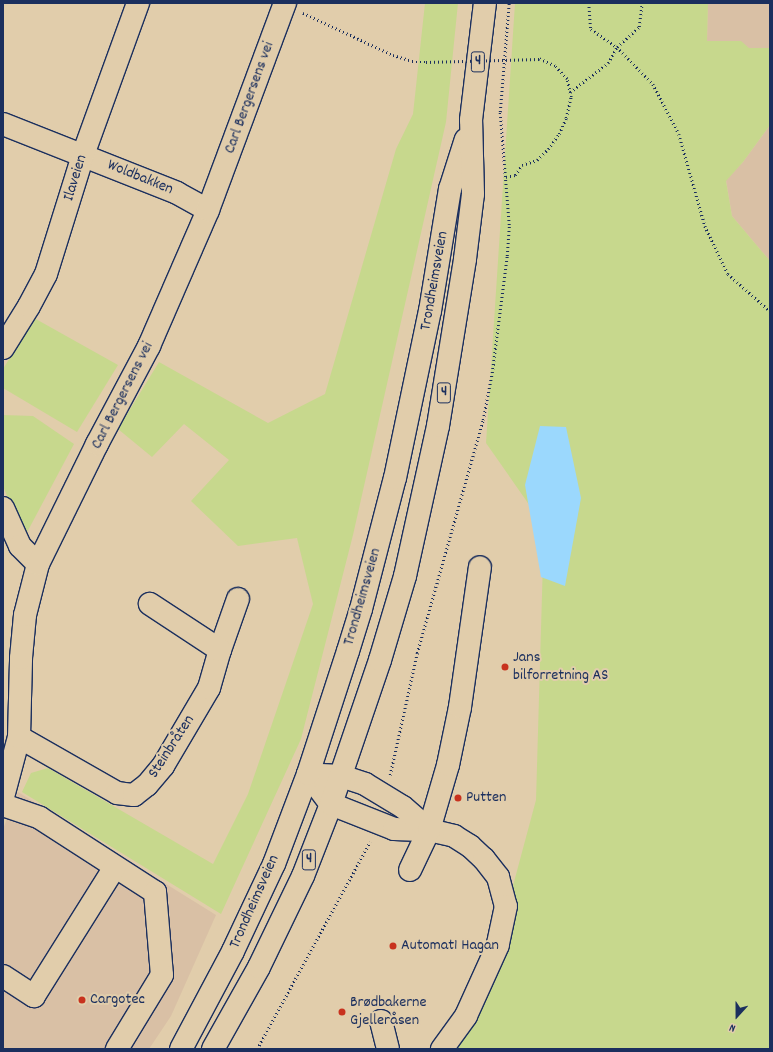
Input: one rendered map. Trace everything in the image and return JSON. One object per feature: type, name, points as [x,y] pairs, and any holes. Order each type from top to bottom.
[{"type":"main road","name":"Ilaveien","points":[[3,348],[29,306],[46,274],[83,155],[138,3]]},
{"type":"main road","name":"Trondheimsveien","points":[[213,1049],[256,974],[303,876],[341,776],[380,660],[405,576],[438,426],[457,316],[473,194],[471,120],[485,3]]},
{"type":"main road","name":"Carl Bergersens vei","points":[[3,797],[19,737],[21,658],[25,615],[38,564],[97,444],[149,346],[208,210],[285,4]]},
{"type":"main road","name":"Trondheimsveien","points":[[181,1049],[230,958],[256,905],[289,825],[308,774],[361,609],[382,531],[420,363],[450,189],[471,120]]},
{"type":"main road","name":"Woldbakken","points":[[3,124],[177,193],[208,210]]},
{"type":"main road","points":[[3,508],[20,546],[38,564]]},
{"type":"main road","points":[[410,870],[429,830],[441,794],[460,707],[480,568]]},
{"type":"main road","name":"Steinbråten","points":[[19,737],[117,794],[134,795],[147,785],[163,766],[209,688],[220,650],[238,599]]},
{"type":"main road","points":[[150,604],[220,650]]},
{"type":"main road","points":[[308,774],[341,776],[365,784],[403,807],[429,830]]},
{"type":"main road","points":[[308,774],[331,804],[394,828],[429,830],[454,836],[470,846],[484,859],[498,877],[506,906],[498,945],[466,1016],[442,1049]]},
{"type":"main road","points":[[3,805],[40,818],[155,892],[162,975],[117,1049]]},
{"type":"main road","points":[[3,976],[34,996],[115,866]]},
{"type":"main road","points":[[381,1021],[388,1049]]},
{"type":"path","points":[[389,778],[417,653],[488,398],[507,256],[509,225],[500,112],[509,3]]},
{"type":"path","points":[[589,3],[591,29],[617,47],[652,84],[679,134],[705,226],[728,274],[770,311]]},
{"type":"path","points":[[570,92],[608,63],[617,47],[639,27],[642,3]]},
{"type":"path","points":[[285,4],[393,55],[416,62],[540,59],[555,66],[567,79],[571,97],[566,118],[559,134],[548,149],[537,160],[522,165],[515,175],[506,178]]},
{"type":"path","points":[[258,1049],[371,839]]},
{"type":"shaded area","points":[[708,3],[770,3],[770,48],[749,48],[707,41]]},
{"type":"shaded area","points":[[770,125],[770,261],[732,216],[726,180],[743,162]]},
{"type":"shaded area","points":[[18,792],[216,915],[171,1016],[149,1049],[3,1049],[3,829]]},
{"type":"green space","points":[[425,3],[458,3],[446,122],[353,535],[301,739],[221,914],[22,792],[31,773],[48,768],[213,864],[248,794],[313,604],[297,538],[238,546],[191,501],[229,460],[184,424],[152,457],[118,429],[159,362],[268,423],[325,394],[396,149],[413,114]]},
{"type":"green space","points":[[515,3],[708,3],[707,41],[741,41],[749,48],[770,48],[770,125],[743,162],[726,181],[732,216],[770,261],[770,1049],[447,1049],[503,923],[536,800],[544,526],[486,443]]},
{"type":"green space","points":[[34,318],[118,365],[77,432],[3,388],[3,369]]},
{"type":"green space","points":[[3,415],[33,416],[74,444],[24,538],[3,486]]},
{"type":"water","points":[[540,426],[566,427],[581,498],[565,586],[541,577],[525,485]]},
{"type":"place","name":"Jans bilforretning AS","points":[[505,667]]},
{"type":"place","name":"Putten","points":[[458,798]]},
{"type":"place","name":"Automat1 Hagan","points":[[393,946]]},
{"type":"place","name":"Cargotec","points":[[82,1000]]},
{"type":"place","name":"Brødbakerne Gjelleråsen","points":[[342,1012]]}]
